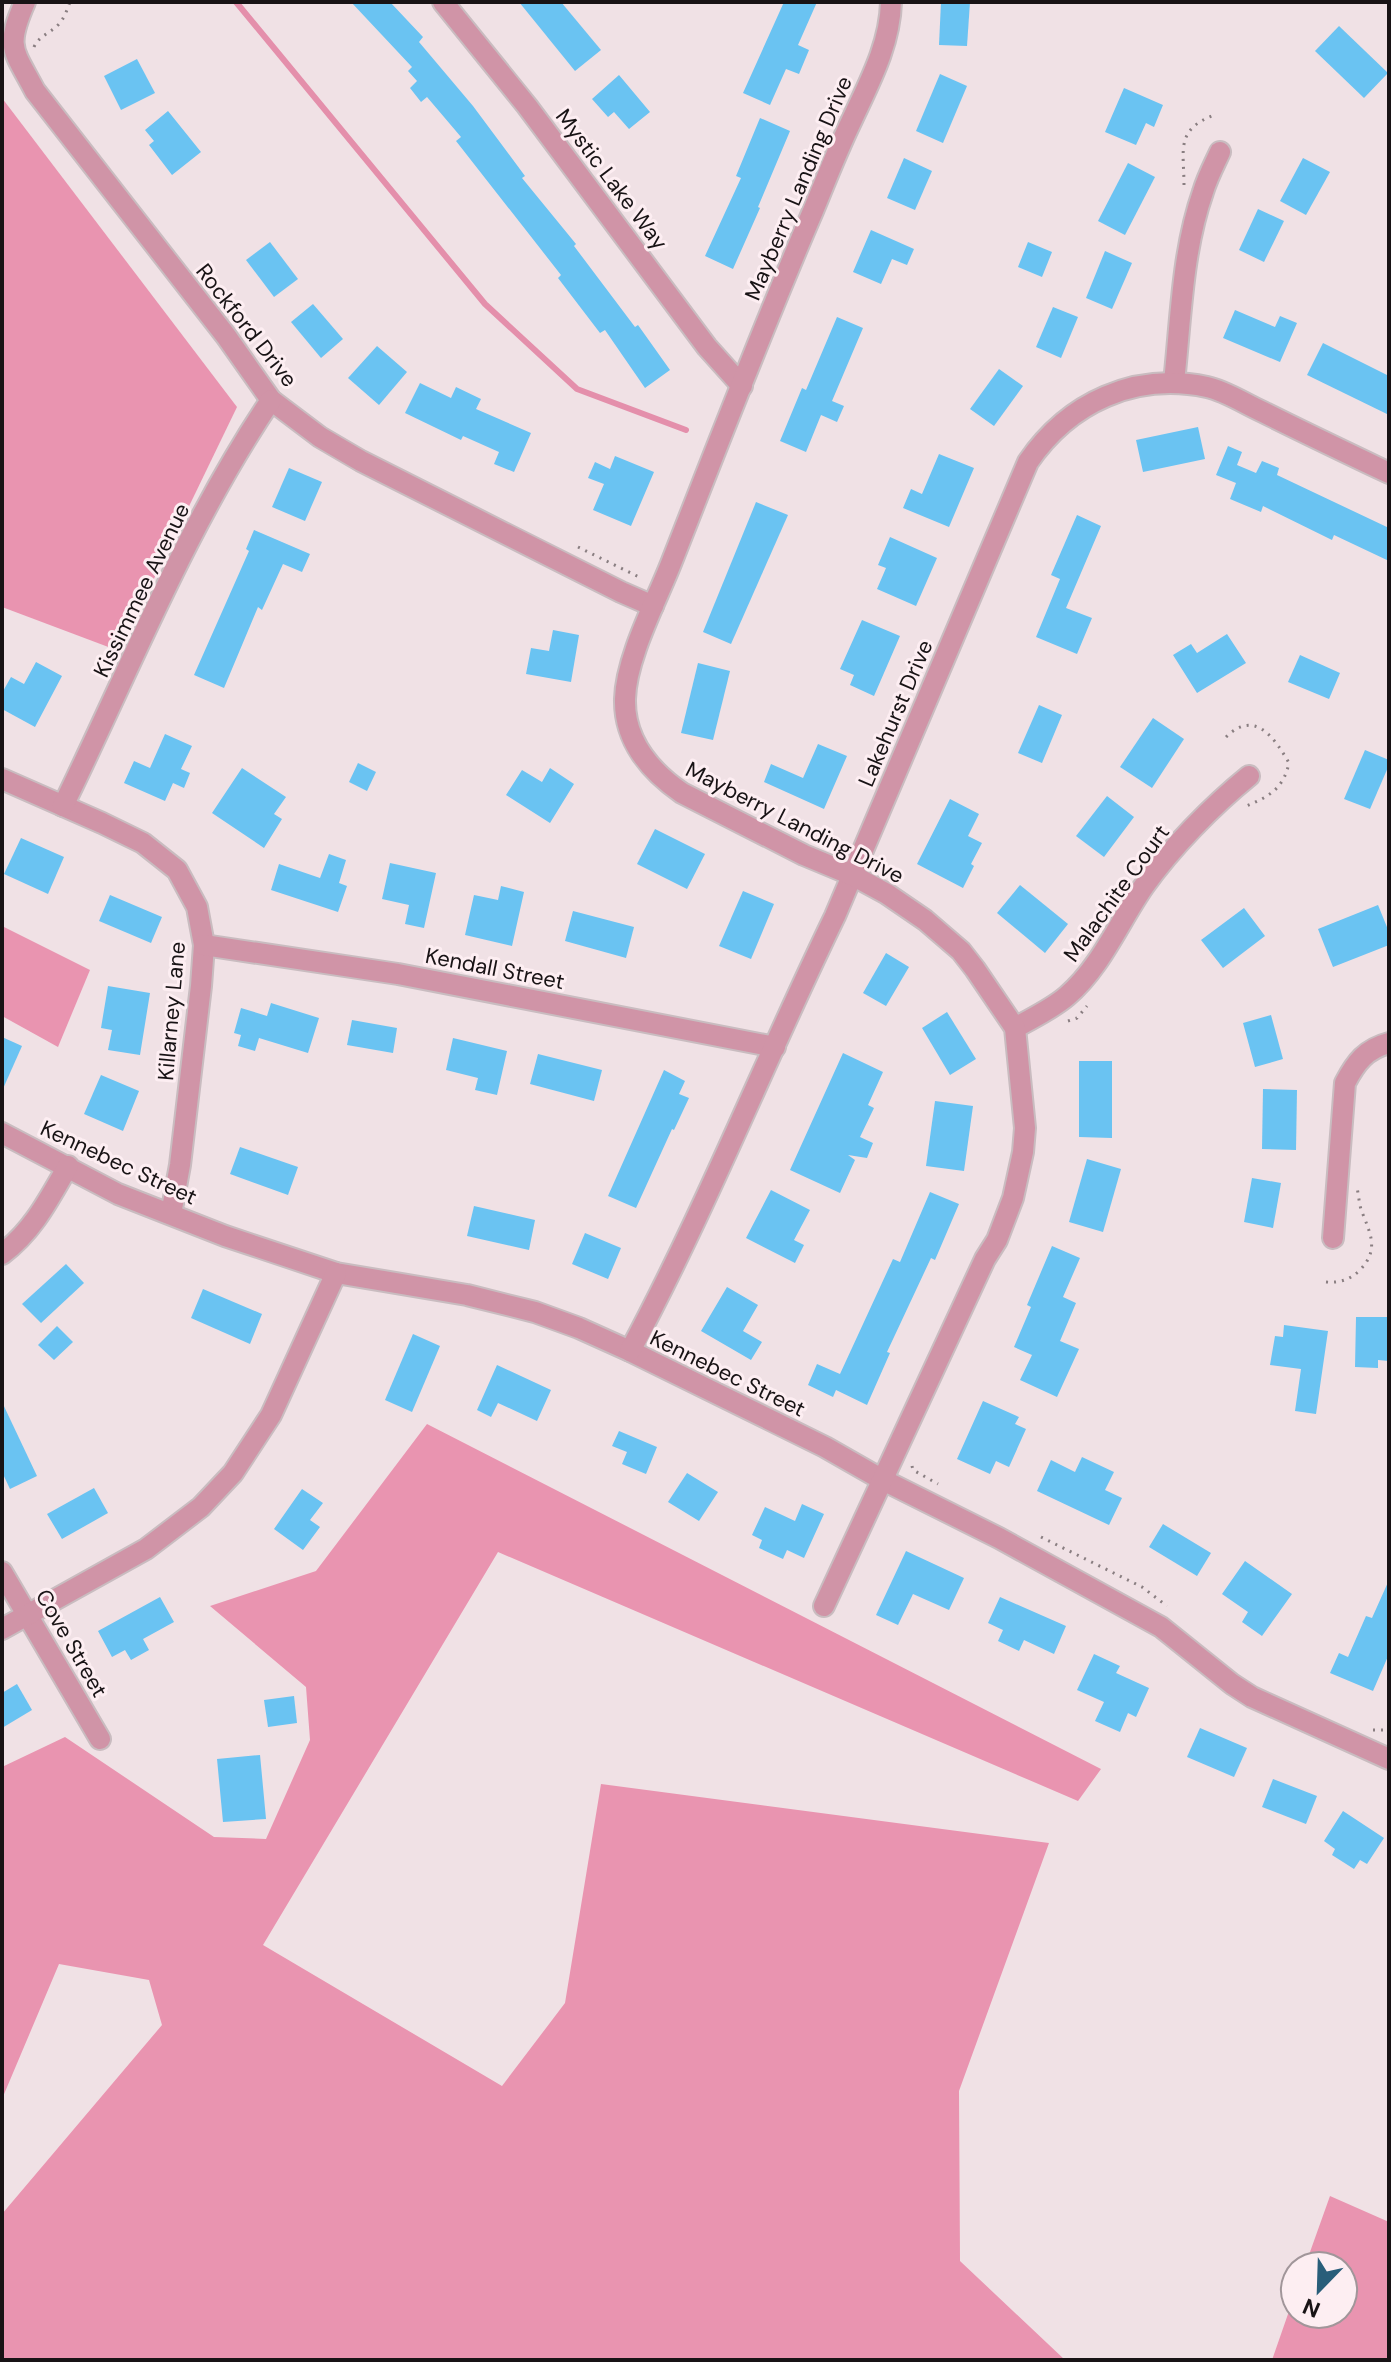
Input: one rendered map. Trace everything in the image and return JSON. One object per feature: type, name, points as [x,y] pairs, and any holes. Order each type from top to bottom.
[{"type":"street","name":"Rockford Drive","points":[[25,2],[15,26],[12,47],[35,91],[226,336],[271,400],[320,437],[361,461],[621,592],[657,597]]},
{"type":"street","name":"Mystic Lake Way","points":[[443,2],[527,106],[707,347],[742,386]]},
{"type":"street","name":"Mayberry Landing Drive","points":[[824,1606],[881,1479],[985,1259],[997,1240],[1013,1198],[1025,1128],[1015,1028],[961,951],[925,920],[852,875],[804,855],[682,793],[663,780],[647,764],[636,745],[628,724],[625,701],[627,679],[657,597],[795,253],[879,62],[891,16],[891,2]]},
{"type":"street","points":[[1174,382],[1193,229],[1203,191],[1220,152]]},
{"type":"street","name":"Lakehurst Drive","points":[[630,1351],[691,1230],[775,1047],[1028,462],[1041,442],[1058,426],[1097,401],[1141,384],[1174,382],[1211,388],[1389,473]]},
{"type":"street","name":"Kissimmee Avenue","points":[[63,806],[167,585],[230,465],[271,400]]},
{"type":"street","name":"Malachite Court","points":[[1015,1028],[1066,997],[1082,981],[1145,885],[1188,832],[1249,776]]},
{"type":"street","name":"Killarney Lane","points":[[2,779],[143,843],[177,870],[197,907],[204,945],[180,1165],[171,1214]]},
{"type":"street","name":"Kendall Street","points":[[204,945],[398,974],[775,1047]]},
{"type":"street","points":[[1333,1238],[1345,1083],[1356,1061],[1375,1046],[1389,1043]]},
{"type":"street","name":"Kennebec Street","points":[[2,1133],[118,1194],[225,1236],[336,1273],[490,1299],[565,1323],[630,1351],[825,1447],[1161,1627],[1252,1697],[1389,1759]]},
{"type":"street","points":[[2,1254],[23,1237],[36,1221],[68,1166]]},
{"type":"street","points":[[2,1629],[165,1537],[201,1507],[233,1473],[271,1415],[336,1273]]},
{"type":"street","name":"Cove Street","points":[[2,1572],[100,1739]]},
{"type":"path","points":[[33,49],[37,40],[65,16],[70,2]]},
{"type":"path","points":[[577,546],[657,597]]},
{"type":"path","points":[[1226,737],[1236,727],[1252,726],[1264,730],[1276,740],[1289,763],[1285,780],[1266,797],[1243,807]]},
{"type":"path","points":[[1063,1023],[1077,1018],[1093,1000]]},
{"type":"path","points":[[1326,1282],[1338,1283],[1356,1274],[1368,1261],[1373,1243],[1361,1209],[1356,1181]]},
{"type":"path","points":[[911,1464],[913,1470],[938,1484]]},
{"type":"path","points":[[1032,1532],[1142,1587],[1166,1606]]},
{"type":"path","points":[[1370,1730],[1383,1730],[1389,1726]]},
{"type":"shaded area","points":[[2,98],[237,407],[119,651],[2,607]]},
{"type":"shaded area","points":[[2,926],[90,970],[58,1047],[2,1016]]},
{"type":"shaded area","points":[[427,1424],[1101,1769],[1078,1801],[498,1552],[263,1945],[502,2086],[565,2003],[601,1784],[1049,1843],[959,2091],[960,2261],[1065,2360],[2,2360],[2,2214],[162,2025],[149,1980],[59,1964],[2,2099],[2,1767],[65,1737],[214,1837],[266,1839],[310,1740],[306,1687],[210,1606],[316,1571]]},
{"type":"shaded area","points":[[1330,2196],[1389,2222],[1389,2360],[1272,2360],[1282,2330],[1359,2330],[1359,2250],[1311,2250]]},
{"type":"building","points":[[351,2],[390,2],[423,37],[419,42],[473,106],[525,176],[522,178],[576,244],[574,246],[670,370],[645,388],[605,330],[600,333],[558,278],[561,275],[456,141],[461,137],[427,97],[421,102],[410,88],[417,81],[408,71],[412,67]]},
{"type":"building","points":[[519,2],[561,2],[601,50],[575,71]]},
{"type":"building","points":[[784,2],[817,2],[798,45],[809,50],[799,74],[786,69],[770,105],[743,93]]},
{"type":"building","points":[[941,2],[970,2],[967,46],[939,45]]},
{"type":"building","points":[[1339,26],[1388,73],[1364,98],[1315,51]]},
{"type":"building","points":[[137,59],[155,93],[121,110],[104,76]]},
{"type":"building","points":[[940,74],[967,86],[943,143],[916,131]]},
{"type":"building","points":[[619,75],[650,112],[629,129],[614,112],[608,117],[592,99]]},
{"type":"building","points":[[1124,88],[1163,105],[1154,127],[1146,123],[1136,145],[1105,132]]},
{"type":"building","points":[[168,111],[201,152],[172,175],[149,145],[154,141],[145,130]]},
{"type":"building","points":[[760,118],[790,131],[733,269],[705,256],[741,178],[736,176]]},
{"type":"building","points":[[904,158],[932,171],[915,210],[887,198]]},
{"type":"building","points":[[1303,158],[1330,172],[1306,215],[1280,201]]},
{"type":"building","points":[[1128,163],[1155,177],[1125,235],[1098,221]]},
{"type":"building","points":[[1258,209],[1284,221],[1264,262],[1239,250]]},
{"type":"building","points":[[871,230],[914,249],[907,265],[892,259],[881,284],[853,272]]},
{"type":"building","points":[[270,242],[298,279],[274,297],[246,260]]},
{"type":"building","points":[[1028,242],[1052,252],[1042,277],[1018,267]]},
{"type":"building","points":[[1105,251],[1132,263],[1112,309],[1086,298]]},
{"type":"building","points":[[313,304],[343,339],[321,358],[291,322]]},
{"type":"building","points":[[1053,307],[1078,317],[1061,358],[1036,347]]},
{"type":"building","points":[[1235,310],[1275,327],[1280,316],[1297,323],[1280,362],[1223,338]]},
{"type":"building","points":[[837,317],[863,328],[832,401],[844,406],[837,422],[821,415],[806,452],[780,441]]},
{"type":"building","points":[[1323,343],[1389,376],[1389,415],[1307,375]]},
{"type":"building","points":[[377,346],[407,372],[379,405],[348,378]]},
{"type":"building","points":[[999,369],[1023,386],[994,426],[970,409]]},
{"type":"building","points":[[420,383],[451,398],[456,387],[481,399],[476,409],[531,433],[514,472],[494,464],[499,452],[463,436],[461,440],[405,413]]},
{"type":"building","points":[[1198,427],[1205,459],[1143,472],[1136,440]]},
{"type":"building","points":[[1228,446],[1242,452],[1237,465],[1256,473],[1262,461],[1279,468],[1277,475],[1389,528],[1389,561],[1334,535],[1332,540],[1263,506],[1261,512],[1230,499],[1236,483],[1216,475]]},
{"type":"building","points":[[939,454],[974,468],[949,527],[903,508],[911,489],[922,494]]},
{"type":"building","points":[[615,456],[654,472],[631,526],[593,510],[604,484],[588,478],[595,462],[610,469]]},
{"type":"building","points":[[289,468],[322,482],[305,521],[272,507]]},
{"type":"building","points":[[756,502],[788,515],[731,644],[703,632]]},
{"type":"building","points":[[1077,515],[1101,526],[1066,608],[1092,618],[1077,654],[1036,637],[1060,579],[1051,575]]},
{"type":"building","points":[[254,530],[310,554],[302,572],[283,564],[262,610],[258,607],[224,688],[194,675],[249,551],[246,549]]},
{"type":"building","points":[[890,537],[937,558],[916,606],[877,589],[886,568],[878,565]]},
{"type":"building","points":[[862,620],[900,636],[874,696],[850,685],[854,675],[840,669]]},
{"type":"building","points":[[553,630],[579,635],[571,682],[526,674],[531,648],[549,651]]},
{"type":"building","points":[[1227,634],[1246,663],[1197,693],[1173,655],[1191,644],[1197,653]]},
{"type":"building","points":[[1300,655],[1340,673],[1329,699],[1288,682]]},
{"type":"building","points":[[36,662],[62,676],[35,727],[2,709],[2,693],[11,677],[24,684]]},
{"type":"building","points":[[698,663],[730,671],[713,740],[681,733]]},
{"type":"building","points":[[1039,705],[1062,715],[1042,763],[1018,753]]},
{"type":"building","points":[[1153,718],[1184,739],[1152,788],[1120,767]]},
{"type":"building","points":[[165,734],[192,746],[181,769],[190,773],[184,788],[173,783],[165,801],[124,783],[134,761],[150,768]]},
{"type":"building","points":[[818,744],[847,756],[824,809],[764,782],[771,764],[803,778]]},
{"type":"building","points":[[1365,750],[1389,760],[1370,809],[1344,799]]},
{"type":"building","points":[[358,763],[376,772],[367,791],[349,782]]},
{"type":"building","points":[[242,768],[286,797],[274,814],[282,819],[264,848],[212,813]]},
{"type":"building","points":[[550,768],[574,784],[550,823],[506,795],[522,770],[542,782]]},
{"type":"building","points":[[1107,796],[1134,817],[1104,857],[1076,836]]},
{"type":"building","points":[[950,799],[979,814],[968,836],[982,843],[963,888],[917,864]]},
{"type":"building","points":[[655,829],[705,854],[687,889],[637,864]]},
{"type":"building","points":[[21,838],[64,857],[48,894],[4,874]]},
{"type":"building","points":[[329,854],[346,860],[339,883],[347,886],[338,912],[271,890],[279,864],[320,878]]},
{"type":"building","points":[[390,863],[436,873],[424,928],[405,924],[409,905],[382,899]]},
{"type":"building","points":[[1020,885],[1068,924],[1045,953],[997,913]]},
{"type":"building","points":[[501,886],[524,892],[512,946],[465,935],[474,895],[498,900]]},
{"type":"building","points":[[743,891],[774,904],[751,959],[719,946]]},
{"type":"building","points":[[110,895],[162,917],[151,943],[99,921]]},
{"type":"building","points":[[1378,905],[1389,932],[1389,945],[1333,967],[1318,929]]},
{"type":"building","points":[[1244,908],[1265,936],[1223,968],[1201,940]]},
{"type":"building","points":[[573,911],[634,927],[626,958],[565,941]]},
{"type":"building","points":[[886,953],[909,967],[886,1006],[863,993]]},
{"type":"building","points":[[108,986],[150,993],[140,1055],[108,1050],[112,1030],[101,1028]]},
{"type":"building","points":[[271,1003],[319,1018],[308,1053],[259,1038],[255,1051],[238,1046],[241,1035],[234,1033],[241,1008],[267,1016]]},
{"type":"building","points":[[947,1012],[976,1059],[950,1075],[922,1028]]},
{"type":"building","points":[[1271,1015],[1283,1059],[1255,1067],[1243,1023]]},
{"type":"building","points":[[352,1020],[397,1028],[393,1053],[347,1045]]},
{"type":"building","points":[[2,1037],[22,1046],[2,1091]]},
{"type":"building","points":[[453,1038],[507,1051],[497,1095],[475,1090],[478,1078],[446,1070]]},
{"type":"building","points":[[843,1053],[883,1072],[868,1105],[874,1108],[860,1137],[873,1143],[867,1158],[848,1155],[855,1160],[840,1193],[790,1170]]},
{"type":"building","points":[[538,1054],[602,1070],[594,1101],[530,1084]]},
{"type":"building","points":[[1079,1061],[1112,1061],[1112,1138],[1079,1137]]},
{"type":"building","points":[[664,1070],[685,1081],[679,1094],[689,1098],[636,1208],[608,1196]]},
{"type":"building","points":[[101,1075],[139,1091],[123,1131],[84,1114]]},
{"type":"building","points":[[1263,1089],[1297,1090],[1296,1150],[1262,1149]]},
{"type":"building","points":[[935,1101],[973,1106],[964,1171],[926,1166]]},
{"type":"building","points":[[240,1147],[298,1167],[288,1195],[230,1174]]},
{"type":"building","points":[[1087,1159],[1121,1169],[1103,1232],[1069,1222]]},
{"type":"building","points":[[1252,1178],[1281,1183],[1273,1228],[1244,1222]]},
{"type":"building","points":[[771,1190],[810,1210],[794,1240],[804,1245],[795,1263],[746,1238]]},
{"type":"building","points":[[930,1192],[959,1204],[935,1260],[931,1258],[887,1352],[890,1353],[867,1405],[836,1390],[833,1397],[808,1385],[817,1364],[840,1374],[893,1259],[900,1262]]},
{"type":"building","points":[[474,1206],[535,1220],[529,1250],[467,1236]]},
{"type":"building","points":[[585,1233],[621,1248],[608,1279],[572,1264]]},
{"type":"building","points":[[1052,1246],[1080,1258],[1063,1297],[1076,1303],[1060,1341],[1079,1349],[1057,1397],[1020,1380],[1032,1355],[1014,1347],[1031,1307],[1027,1305]]},
{"type":"building","points":[[66,1264],[84,1283],[41,1323],[22,1304]]},
{"type":"building","points":[[727,1287],[758,1305],[743,1331],[762,1342],[751,1360],[701,1331]]},
{"type":"building","points":[[203,1289],[262,1314],[250,1344],[191,1318]]},
{"type":"building","points":[[1356,1317],[1389,1317],[1389,1361],[1378,1360],[1378,1368],[1355,1367]]},
{"type":"building","points":[[1284,1325],[1328,1331],[1316,1414],[1295,1411],[1301,1369],[1270,1365],[1275,1336],[1283,1337]]},
{"type":"building","points":[[57,1326],[73,1342],[54,1360],[38,1345]]},
{"type":"building","points":[[413,1334],[440,1346],[412,1412],[385,1400]]},
{"type":"building","points":[[497,1365],[551,1390],[537,1421],[498,1403],[491,1417],[477,1410]]},
{"type":"building","points":[[983,1401],[1019,1417],[1015,1424],[1026,1429],[1009,1467],[996,1461],[990,1474],[957,1459]]},
{"type":"building","points":[[2,1402],[37,1476],[10,1489],[2,1472]]},
{"type":"building","points":[[619,1431],[657,1447],[646,1474],[622,1464],[627,1452],[612,1446]]},
{"type":"building","points":[[1082,1457],[1114,1472],[1105,1490],[1122,1498],[1109,1525],[1037,1491],[1051,1460],[1075,1472]]},
{"type":"building","points":[[687,1473],[718,1492],[699,1521],[668,1502]]},
{"type":"building","points":[[94,1488],[108,1513],[62,1539],[47,1514]]},
{"type":"building","points":[[302,1489],[323,1503],[310,1520],[320,1527],[303,1550],[274,1529]]},
{"type":"building","points":[[802,1504],[824,1514],[804,1558],[787,1550],[783,1559],[759,1548],[762,1540],[752,1535],[765,1507],[795,1521]]},
{"type":"building","points":[[1163,1524],[1211,1553],[1197,1576],[1149,1547]]},
{"type":"building","points":[[906,1551],[964,1578],[949,1610],[913,1594],[898,1625],[876,1615]]},
{"type":"building","points":[[1245,1561],[1292,1594],[1262,1636],[1242,1622],[1248,1612],[1222,1594]]},
{"type":"building","points":[[1389,1580],[1389,1654],[1373,1691],[1330,1673],[1339,1653],[1348,1657],[1366,1616],[1372,1618]]},
{"type":"building","points":[[160,1597],[174,1622],[143,1639],[149,1650],[131,1660],[125,1650],[112,1657],[98,1631]]},
{"type":"building","points":[[1000,1597],[1066,1626],[1054,1654],[1024,1640],[1019,1651],[998,1641],[1003,1630],[988,1623]]},
{"type":"building","points":[[1094,1654],[1120,1666],[1116,1673],[1149,1688],[1136,1717],[1128,1713],[1120,1732],[1095,1721],[1104,1702],[1077,1690]]},
{"type":"building","points":[[17,1684],[32,1710],[2,1728],[2,1693]]},
{"type":"building","points":[[294,1696],[297,1723],[268,1727],[264,1700]]},
{"type":"building","points":[[1200,1728],[1247,1748],[1234,1777],[1187,1757]]},
{"type":"building","points":[[260,1755],[266,1819],[223,1822],[217,1759]]},
{"type":"building","points":[[1273,1779],[1317,1796],[1306,1824],[1262,1807]]},
{"type":"building","points":[[1343,1811],[1384,1838],[1367,1864],[1360,1860],[1354,1869],[1332,1855],[1335,1849],[1324,1841]]},
{"type":"waterway","points":[[236,2],[485,304],[577,389],[686,430]]}]
